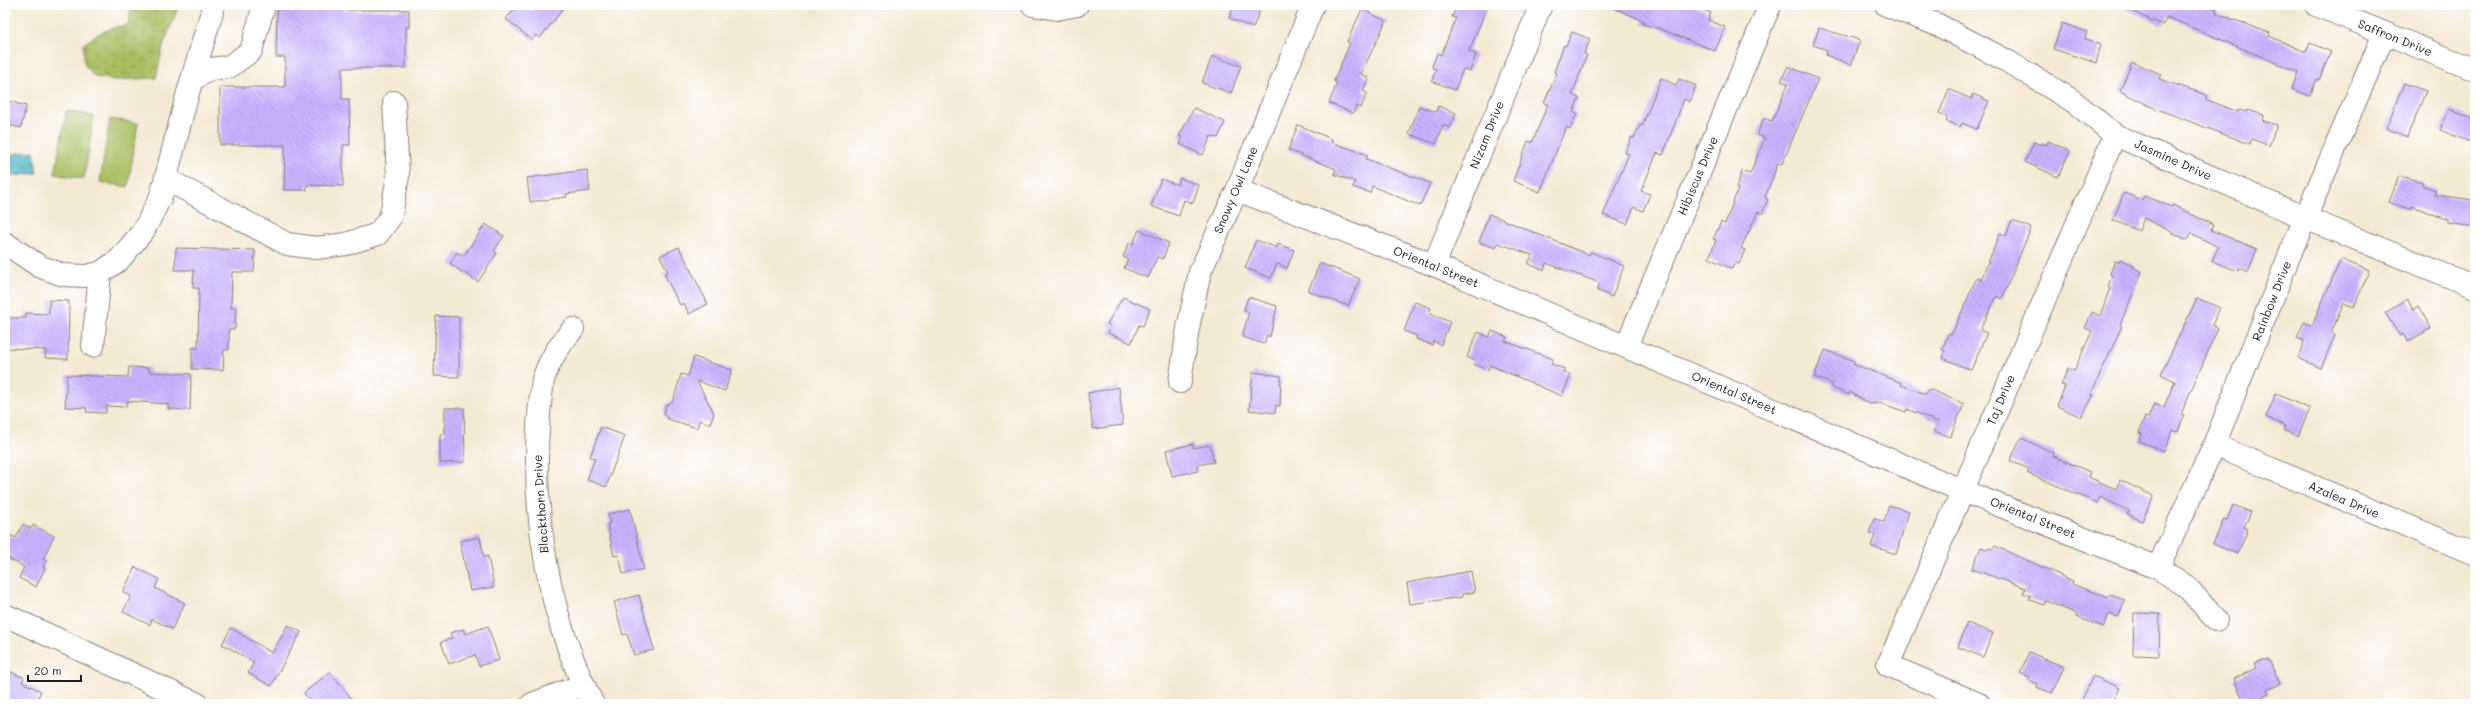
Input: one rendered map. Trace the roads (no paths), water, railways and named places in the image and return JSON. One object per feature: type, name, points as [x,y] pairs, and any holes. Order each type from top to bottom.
[{"type":"street","points":[[5,243],[39,266],[63,275],[85,276],[100,273],[119,260],[144,230],[161,196],[214,5]]},
{"type":"street","points":[[192,80],[210,69],[229,67],[251,51],[264,5]]},
{"type":"street","points":[[1033,5],[1057,9],[1077,5]]},
{"type":"street","name":"Snowy Owl Lane","points":[[1180,382],[1188,328],[1200,272],[1237,190],[1313,5]]},
{"type":"street","name":"Nizam Drive","points":[[1434,265],[1541,5]]},
{"type":"street","name":"Hibiscus Drive","points":[[1626,347],[1770,5]]},
{"type":"street","name":"Jasmine Drive","points":[[1886,5],[1938,25],[2007,61],[2073,101],[2115,135],[2305,218],[2475,287]]},
{"type":"street","name":"Saffron Drive","points":[[2316,5],[2475,70]]},
{"type":"street","name":"Rainbow Drive","points":[[2158,568],[2214,445],[2305,218],[2384,34]]},
{"type":"street","points":[[166,179],[287,244],[316,248],[346,244],[378,234],[391,216],[398,176],[394,102]]},
{"type":"street","name":"Taj Drive","points":[[1979,704],[1888,665],[2115,135]]},
{"type":"street","name":"Oriental Street","points":[[1237,190],[1434,265],[1963,491],[2158,568],[2186,586],[2216,620]]},
{"type":"street","points":[[93,346],[100,273]]},
{"type":"street","name":"Blackthorn Drive","points":[[573,329],[558,345],[547,366],[543,380],[536,468],[542,544],[557,610],[588,695]]},
{"type":"street","name":"Azalea Drive","points":[[2214,445],[2475,554]]},
{"type":"street","points":[[5,615],[194,703]]},
{"type":"street","points":[[532,704],[588,695]]},
{"type":"water","points":[[34,151],[37,173],[5,177],[5,155]]}]
